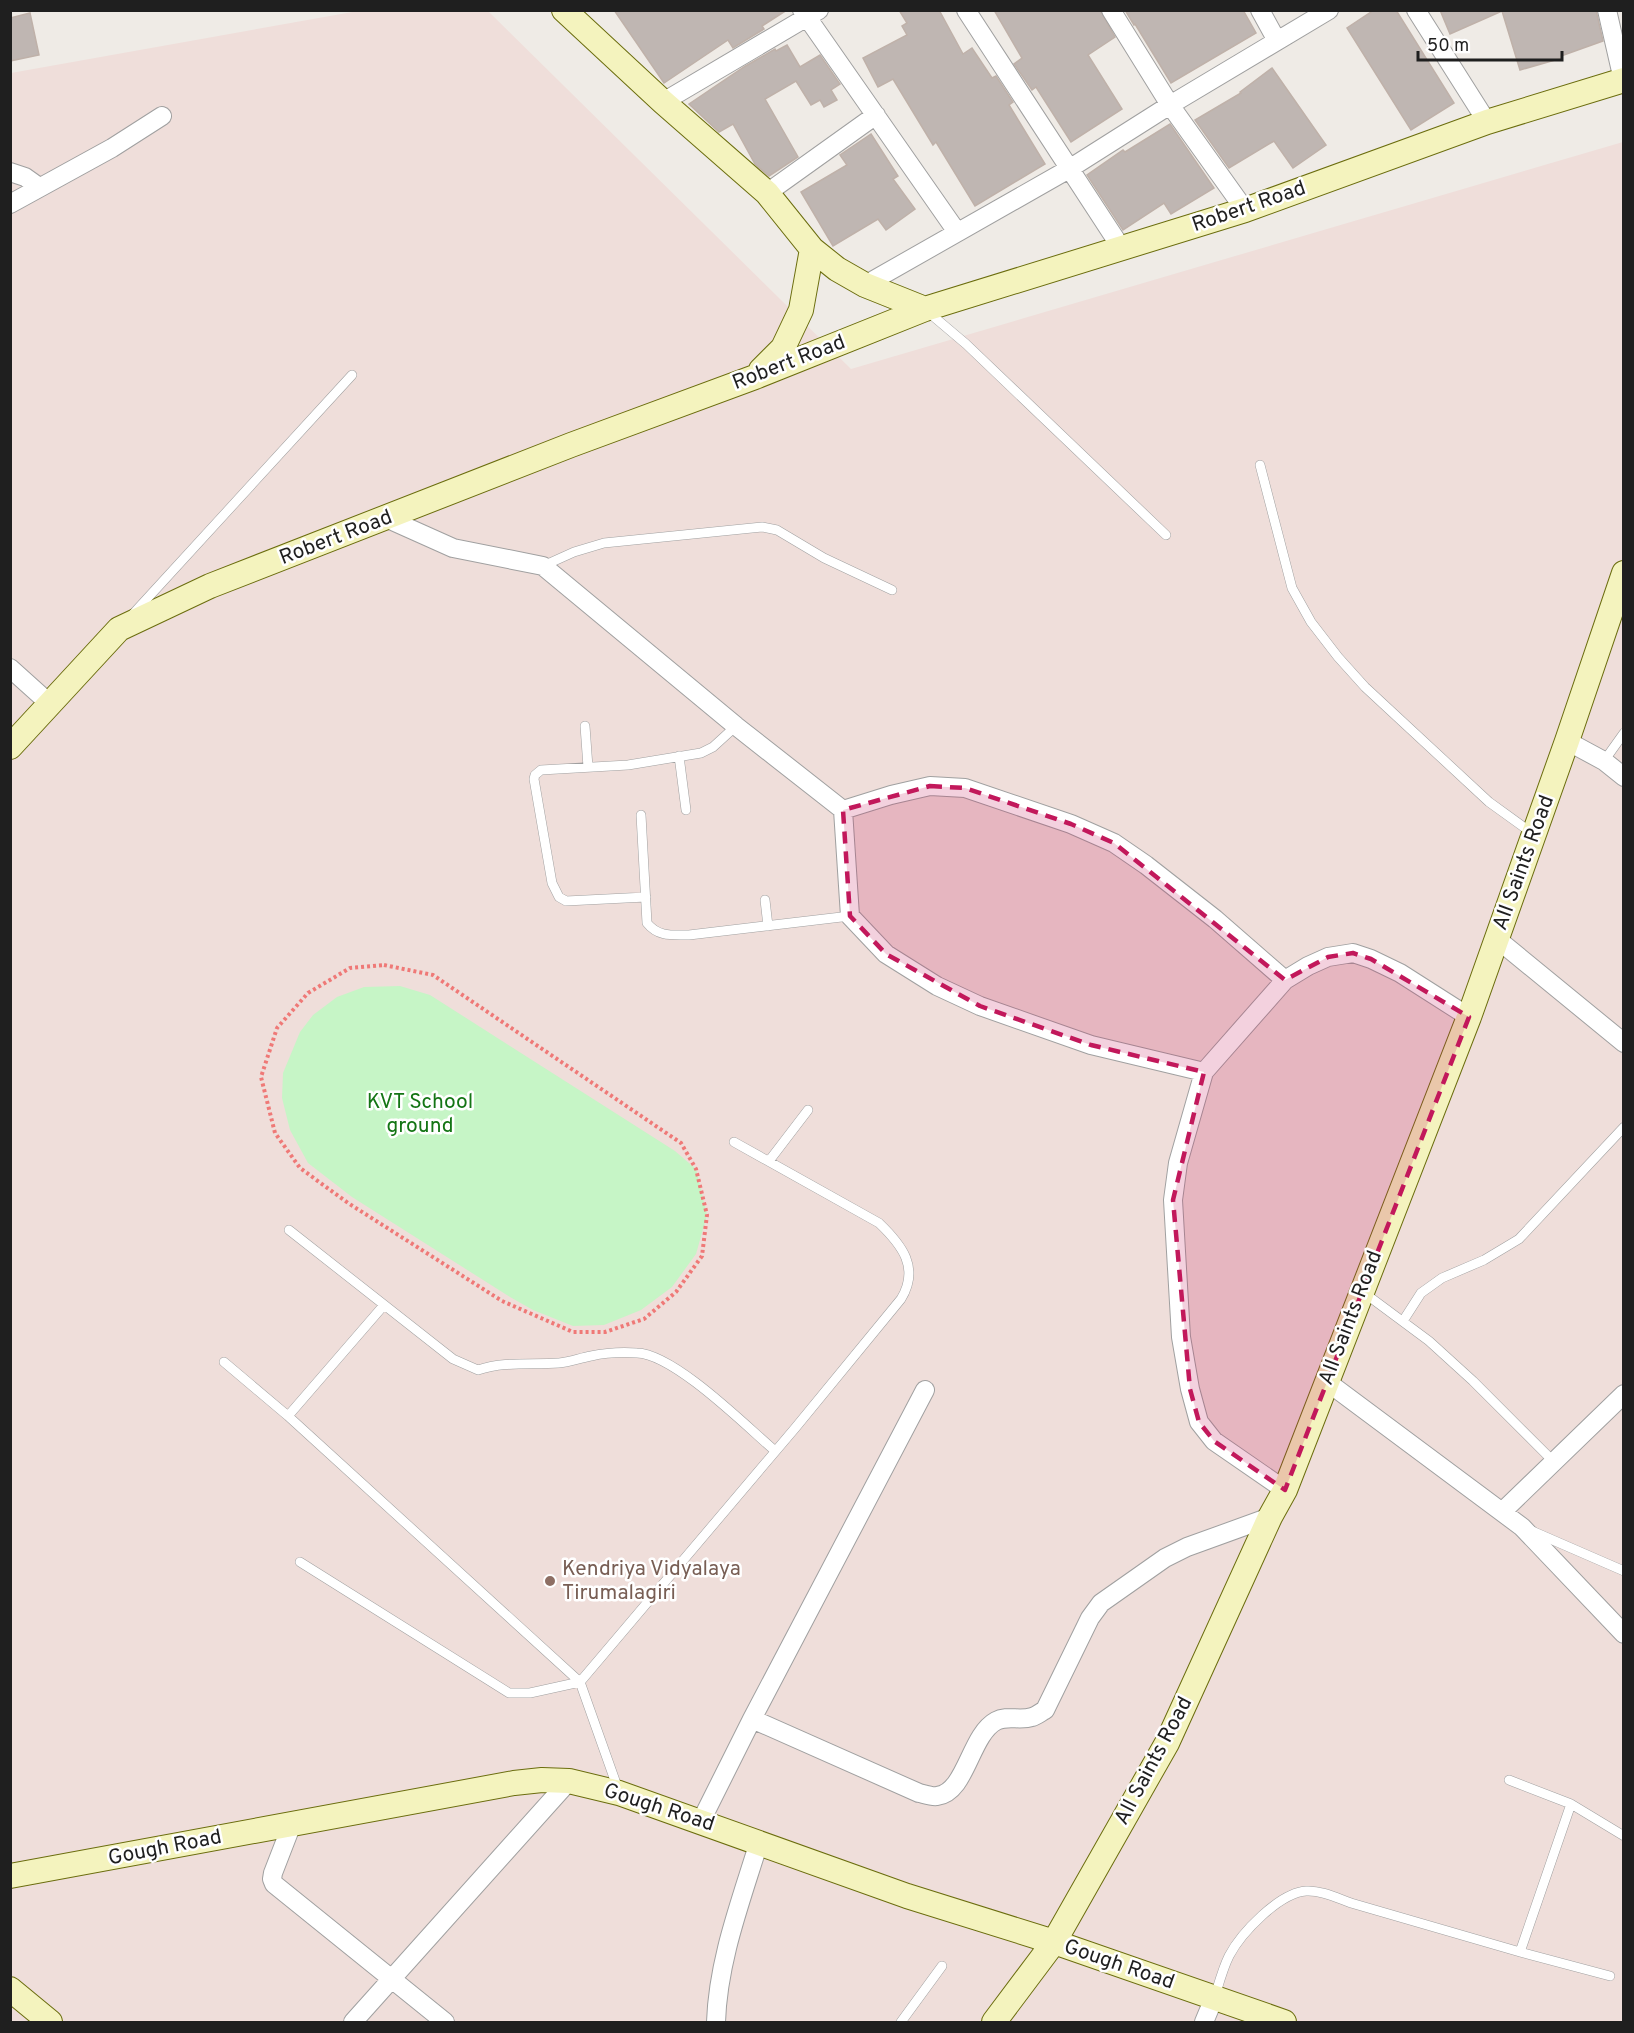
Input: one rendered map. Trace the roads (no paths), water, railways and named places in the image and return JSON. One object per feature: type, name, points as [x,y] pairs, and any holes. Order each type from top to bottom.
[{"type":"street","points":[[966,10],[1122,249]]},
{"type":"street","points":[[1111,10],[1170,105],[1245,210]]},
{"type":"street","points":[[1260,10],[1278,41]]},
{"type":"street","points":[[865,285],[1069,169],[1170,105],[1329,10]]},
{"type":"street","points":[[1416,10],[1487,122]]},
{"type":"street","points":[[1607,10],[1623,80]]},
{"type":"street","points":[[572,13],[663,102],[767,193],[812,249],[837,269],[865,285],[926,309]]},
{"type":"street","points":[[663,102],[810,13],[876,115],[957,232]]},
{"type":"street","name":"Robert Road","points":[[10,747],[119,629],[210,586],[926,309],[1245,210],[1487,122],[1623,80]]},
{"type":"street","points":[[767,193],[876,115]]},
{"type":"street","points":[[10,204],[112,148],[162,116]]},
{"type":"street","points":[[10,172],[25,177],[39,188]]},
{"type":"street","points":[[755,377],[783,348],[801,310],[812,249]]},
{"type":"street","points":[[386,518],[453,548],[543,566],[736,726],[843,810],[850,916],[886,954],[937,986],[980,1006],[1091,1045],[1204,1072]]},
{"type":"street","name":"All Saints Road","points":[[994,2022],[1054,1942],[1167,1743],[1270,1517],[1285,1490],[1469,1017],[1567,741],[1623,573]]},
{"type":"street","points":[[10,668],[50,704]]},
{"type":"street","points":[[1567,741],[1604,761],[1623,777]]},
{"type":"street","points":[[843,810],[930,786],[965,788],[1071,824],[1114,843],[1146,865],[1215,919],[1285,980]]},
{"type":"street","points":[[1497,939],[1623,1043]]},
{"type":"street","points":[[1285,1490],[1214,1441],[1199,1422],[1190,1389],[1181,1337],[1173,1200],[1178,1163],[1204,1072],[1285,980],[1328,957],[1353,953],[1371,959],[1400,973],[1469,1017]]},
{"type":"street","points":[[1326,1381],[1522,1527],[1623,1634]]},
{"type":"street","points":[[701,1821],[925,1390]]},
{"type":"street","points":[[1503,1511],[1623,1394]]},
{"type":"street","points":[[752,1719],[919,1793],[936,1797],[946,1793],[957,1782],[978,1739],[994,1721],[1032,1717],[1045,1710],[1090,1618],[1101,1604],[1165,1558],[1270,1517]]},
{"type":"street","name":"Gough Road","points":[[10,1876],[514,1784],[542,1780],[570,1781],[619,1793],[907,1896],[1054,1942],[1284,2022]]},
{"type":"street","points":[[353,2022],[570,1781]]},
{"type":"street","points":[[292,1824],[273,1873],[274,1884],[445,2022]]},
{"type":"street","points":[[716,2022],[722,1966],[759,1842]]},
{"type":"street","points":[[10,1989],[50,2022]]},
{"type":"street","points":[[1204,2022],[1214,1998]]},
{"type":"lane","points":[[926,309],[966,344],[1166,535]]},
{"type":"lane","points":[[119,629],[352,375]]},
{"type":"lane","points":[[1260,465],[1292,588],[1311,622],[1365,687],[1489,802],[1534,834]]},
{"type":"lane","points":[[543,566],[574,552],[604,543],[762,527],[777,530],[824,558],[892,590]]},
{"type":"lane","points":[[585,726],[588,767]]},
{"type":"lane","points":[[646,897],[566,901],[555,892],[534,779],[538,771],[628,765],[701,753],[713,747],[736,726]]},
{"type":"lane","points":[[1604,761],[1623,733]]},
{"type":"lane","points":[[679,756],[686,810]]},
{"type":"lane","points":[[641,815],[647,923],[653,931],[664,935],[689,934],[850,916]]},
{"type":"lane","points":[[765,900],[768,926]]},
{"type":"lane","points":[[769,1161],[808,1110]]},
{"type":"lane","points":[[1403,1321],[1421,1293],[1442,1278],[1484,1260],[1519,1239],[1623,1127]]},
{"type":"lane","points":[[300,1562],[509,1693],[530,1694],[580,1682],[774,1450],[796,1427],[906,1291],[909,1276],[904,1250],[879,1223],[734,1142]]},
{"type":"lane","points":[[290,1230],[453,1359],[478,1370],[497,1364],[563,1362],[594,1355],[639,1353],[663,1361],[693,1381],[774,1450]]},
{"type":"lane","points":[[1362,1291],[1429,1341],[1473,1381],[1554,1462]]},
{"type":"lane","points":[[288,1416],[384,1305]]},
{"type":"lane","points":[[224,1362],[288,1416],[580,1682],[619,1793]]},
{"type":"lane","points":[[1522,1527],[1623,1571]]},
{"type":"lane","points":[[1509,1780],[1571,1804],[1623,1836]]},
{"type":"lane","points":[[1520,1952],[1571,1804]]},
{"type":"lane","points":[[1214,1998],[1229,1956],[1243,1934],[1281,1900],[1295,1893],[1307,1891],[1327,1894],[1520,1952],[1610,1976]]},
{"type":"lane","points":[[901,2022],[942,1966]]},
{"type":"place","name":"Kendriya Vidyalaya Tirumalagiri","points":[[550,1581]]},
{"type":"park label","name":"KVT School ground","points":[[420,1114]]}]
